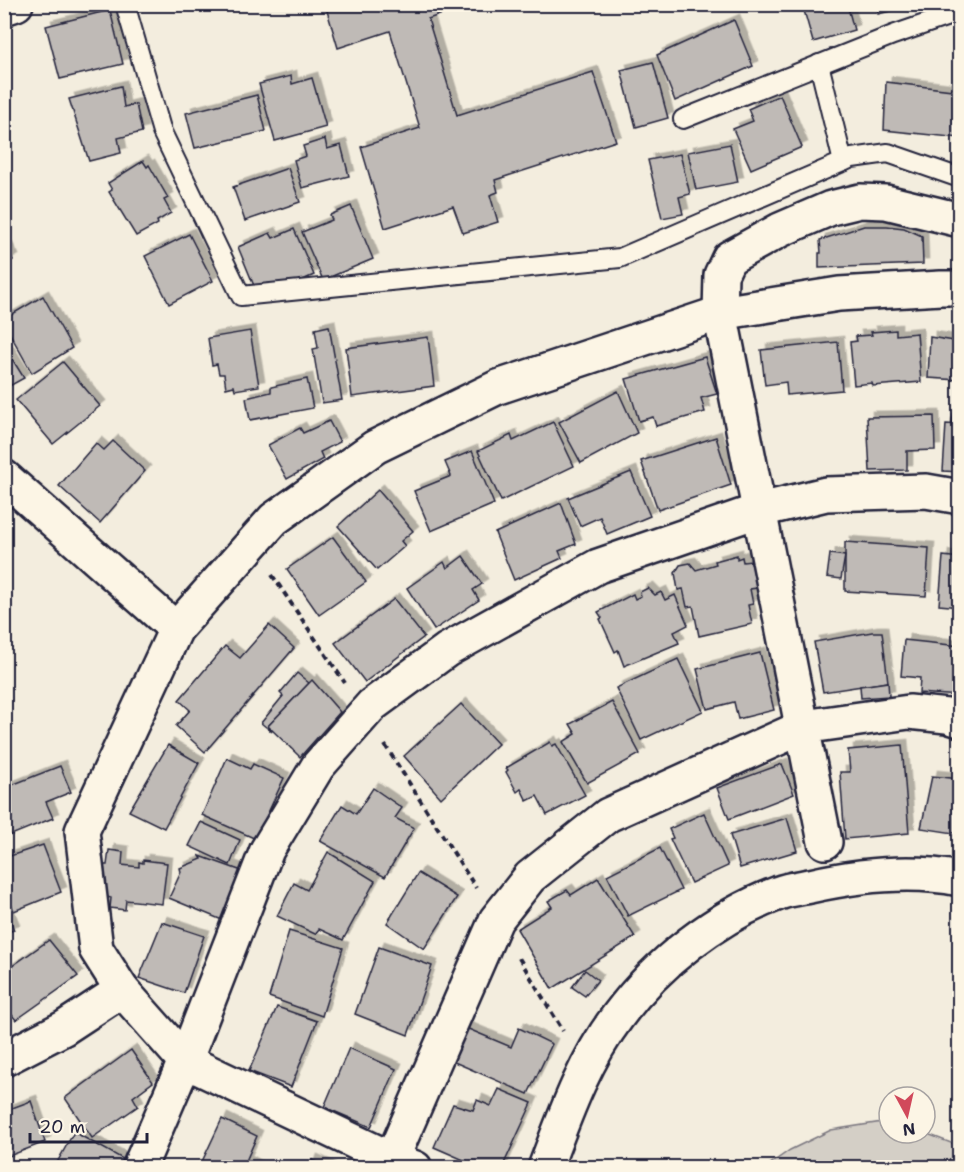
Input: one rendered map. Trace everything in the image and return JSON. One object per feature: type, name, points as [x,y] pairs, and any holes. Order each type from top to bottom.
[{"type":"street","points":[[4,8],[16,4]]},
{"type":"street","points":[[825,842],[720,313],[721,275],[729,258],[780,230],[831,207],[860,201],[886,202],[960,220]]},
{"type":"street","points":[[960,288],[840,294],[720,313],[498,387],[375,447],[274,519],[176,629],[82,831],[96,949],[122,990],[185,1061],[398,1164],[496,920],[530,877],[608,815],[803,727],[909,712],[947,716],[960,720]]},
{"type":"street","points":[[4,477],[176,629]]},
{"type":"street","points":[[139,1167],[185,1061],[267,850],[318,766],[372,705],[447,650],[598,566],[760,510],[826,494],[926,491],[960,497]]},
{"type":"street","points":[[545,1167],[585,1068],[617,1017],[642,986],[672,958],[703,934],[740,911],[780,892],[832,881],[907,873],[960,879]]},
{"type":"street","points":[[4,1059],[64,1028],[122,990]]},
{"type":"lane","points":[[125,4],[162,132],[242,296],[621,258],[852,158],[888,153],[960,178]]},
{"type":"lane","points":[[683,119],[893,34],[960,12]]},
{"type":"lane","points":[[819,64],[843,162]]},
{"type":"path","points":[[251,543],[365,713],[496,920],[585,1068]]},
{"type":"shaded area","points":[[877,1123],[877,1145],[937,1145],[937,1138],[959,1146],[959,1167],[766,1167],[790,1150],[831,1130]]},
{"type":"building","points":[[325,4],[471,4],[428,19],[457,115],[593,72],[616,141],[495,180],[498,192],[490,195],[498,222],[463,233],[453,206],[385,228],[361,147],[420,128],[390,31],[338,48]]},
{"type":"building","points":[[811,4],[847,4],[854,30],[813,42],[803,7]]},
{"type":"building","points":[[876,4],[919,4],[878,14]]},
{"type":"building","points":[[110,10],[123,64],[60,79],[46,26]]},
{"type":"building","points":[[734,20],[753,66],[675,101],[657,55]]},
{"type":"building","points":[[653,62],[668,118],[636,127],[621,70]]},
{"type":"building","points":[[291,76],[292,84],[312,78],[326,127],[275,141],[259,84]]},
{"type":"building","points":[[886,82],[960,91],[960,138],[884,130]]},
{"type":"building","points":[[121,86],[124,107],[136,104],[142,132],[118,138],[121,153],[89,161],[69,99]]},
{"type":"building","points":[[257,95],[266,131],[195,148],[186,113]]},
{"type":"building","points":[[780,95],[802,147],[751,169],[733,129],[753,121],[748,109]]},
{"type":"building","points":[[325,139],[327,149],[341,145],[349,176],[302,188],[294,160],[306,156],[303,146]]},
{"type":"building","points":[[730,144],[738,182],[696,190],[688,152]]},
{"type":"building","points":[[680,154],[690,194],[679,197],[683,214],[662,218],[648,160]]},
{"type":"building","points":[[143,161],[147,167],[149,165],[168,198],[164,200],[171,213],[157,221],[158,224],[136,236],[109,192],[112,190],[108,183]]},
{"type":"building","points":[[288,168],[300,202],[245,221],[233,187]]},
{"type":"building","points":[[351,206],[373,259],[323,280],[302,232],[332,220],[330,215]]},
{"type":"building","points":[[864,226],[904,228],[922,236],[923,264],[819,268],[820,240]]},
{"type":"building","points":[[294,229],[314,275],[284,288],[282,282],[257,293],[238,247],[270,233],[273,238]]},
{"type":"building","points":[[189,234],[213,281],[169,304],[145,256]]},
{"type":"building","points":[[4,243],[13,260],[4,265]]},
{"type":"building","points":[[43,296],[72,348],[32,373],[4,323],[4,319]]},
{"type":"building","points":[[329,326],[342,400],[322,403],[313,349],[318,348],[315,329]]},
{"type":"building","points":[[896,330],[896,335],[917,333],[921,382],[873,386],[872,383],[854,385],[850,342],[857,341],[856,336],[872,335],[871,332]]},
{"type":"building","points":[[250,331],[259,386],[235,390],[234,386],[226,388],[224,374],[219,374],[217,364],[212,365],[208,338]]},
{"type":"building","points":[[428,337],[434,386],[352,397],[346,348]]},
{"type":"building","points":[[930,337],[960,342],[960,388],[959,380],[928,378]]},
{"type":"building","points":[[838,342],[842,390],[787,395],[786,382],[765,385],[761,350]]},
{"type":"building","points":[[4,346],[24,378],[4,389]]},
{"type":"building","points":[[705,357],[717,394],[701,398],[705,412],[656,426],[653,417],[639,421],[626,379]]},
{"type":"building","points":[[63,362],[100,406],[53,444],[16,400]]},
{"type":"building","points":[[307,379],[313,408],[250,420],[246,398],[271,392],[271,387]]},
{"type":"building","points":[[618,391],[637,433],[581,463],[559,422]]},
{"type":"building","points":[[954,410],[960,411],[960,425],[952,424]]},
{"type":"building","points":[[934,416],[935,450],[907,451],[907,470],[870,471],[867,417]]},
{"type":"building","points":[[329,421],[340,442],[320,452],[323,459],[287,479],[268,445],[300,428],[303,433]]},
{"type":"building","points":[[553,422],[574,466],[501,501],[478,451],[511,435],[513,441]]},
{"type":"building","points":[[946,424],[960,425],[960,472],[943,471]]},
{"type":"building","points":[[716,437],[731,485],[658,510],[641,461]]},
{"type":"building","points":[[113,441],[145,471],[100,523],[59,486],[96,443],[104,450]]},
{"type":"building","points":[[472,451],[494,504],[431,531],[414,491],[451,476],[445,462]]},
{"type":"building","points":[[631,472],[650,516],[607,534],[600,517],[580,526],[568,498]]},
{"type":"building","points":[[378,490],[413,531],[401,541],[405,546],[377,570],[338,526]]},
{"type":"building","points":[[561,503],[576,544],[559,551],[562,558],[514,580],[495,533]]},
{"type":"building","points":[[333,537],[366,582],[319,615],[287,569]]},
{"type":"building","points":[[845,542],[929,548],[926,596],[845,591]]},
{"type":"building","points":[[830,554],[845,556],[841,579],[827,577]]},
{"type":"building","points":[[737,555],[737,559],[742,557],[743,562],[751,561],[757,588],[750,589],[753,604],[748,605],[752,624],[699,636],[693,606],[687,607],[683,589],[678,590],[675,573],[680,565],[690,563],[696,570],[716,564],[715,561]]},
{"type":"building","points":[[463,556],[482,584],[473,590],[479,600],[434,630],[407,588],[444,562],[447,568]]},
{"type":"building","points":[[943,556],[960,558],[960,607],[939,605]]},
{"type":"building","points":[[648,588],[655,595],[661,592],[665,600],[675,595],[688,625],[674,632],[679,643],[624,666],[618,650],[615,652],[598,612],[633,594],[635,599],[641,596],[640,592]]},
{"type":"building","points":[[394,599],[424,637],[365,682],[335,643]]},
{"type":"building","points":[[269,625],[294,648],[205,752],[176,726],[190,710],[179,700],[225,646],[240,658]]},
{"type":"building","points":[[882,632],[888,682],[823,692],[814,642]]},
{"type":"building","points":[[904,640],[960,646],[960,696],[919,693],[920,678],[901,676]]},
{"type":"building","points":[[760,653],[774,710],[738,719],[734,702],[707,709],[697,669]]},
{"type":"building","points":[[678,659],[703,711],[641,740],[616,688]]},
{"type":"building","points":[[297,673],[309,683],[268,726],[272,732],[261,723],[283,696],[280,693]]},
{"type":"building","points":[[312,680],[340,712],[300,757],[268,726]]},
{"type":"building","points":[[888,682],[889,696],[861,698],[860,686]]},
{"type":"building","points":[[612,702],[640,754],[587,783],[563,742],[576,734],[570,724]]},
{"type":"building","points":[[461,704],[498,744],[441,798],[404,756]]},
{"type":"building","points":[[550,742],[552,746],[556,744],[585,795],[547,815],[537,796],[527,801],[521,789],[517,792],[506,768]]},
{"type":"building","points":[[168,745],[199,763],[164,828],[129,811]]},
{"type":"building","points":[[902,745],[909,833],[845,839],[840,772],[850,772],[848,750]]},
{"type":"building","points":[[227,758],[250,769],[253,764],[284,778],[256,839],[202,815]]},
{"type":"building","points":[[782,764],[794,794],[729,819],[717,788]]},
{"type":"building","points":[[60,766],[71,792],[46,802],[53,818],[4,838],[4,788]]},
{"type":"building","points":[[932,776],[960,779],[960,834],[921,828]]},
{"type":"building","points":[[373,788],[402,808],[395,818],[414,828],[385,877],[320,841],[342,805],[356,814]]},
{"type":"building","points":[[704,813],[728,866],[691,883],[670,839],[673,838],[669,829]]},
{"type":"building","points":[[787,818],[797,851],[740,868],[730,835]]},
{"type":"building","points":[[201,822],[240,840],[230,865],[189,846]]},
{"type":"building","points":[[43,845],[61,892],[14,911],[4,887],[4,858]]},
{"type":"building","points":[[660,848],[681,890],[628,916],[607,875]]},
{"type":"building","points":[[109,850],[123,852],[122,865],[139,867],[139,862],[143,863],[143,860],[167,863],[162,904],[126,900],[125,910],[110,908],[111,898],[107,897],[104,865],[107,865]]},
{"type":"building","points":[[328,852],[375,881],[343,940],[319,929],[315,934],[277,916],[294,883],[307,890]]},
{"type":"building","points":[[200,856],[242,871],[222,920],[169,898],[181,872],[180,868],[202,859]]},
{"type":"building","points":[[418,873],[457,897],[424,949],[387,923]]},
{"type":"building","points":[[598,878],[635,937],[552,989],[517,929],[552,907],[548,901],[567,890],[571,895]]},
{"type":"building","points":[[4,905],[14,930],[4,933]]},
{"type":"building","points":[[162,922],[204,936],[184,993],[139,978]]},
{"type":"building","points":[[289,931],[343,948],[322,1016],[269,997]]},
{"type":"building","points":[[49,940],[78,976],[16,1020],[4,1005],[4,972]]},
{"type":"building","points":[[379,947],[432,966],[408,1035],[355,1014]]},
{"type":"building","points":[[585,970],[598,980],[585,996],[572,987]]},
{"type":"building","points":[[277,1007],[317,1021],[291,1087],[249,1071]]},
{"type":"building","points":[[466,1028],[511,1047],[519,1028],[552,1044],[528,1094],[452,1061]]},
{"type":"building","points":[[349,1048],[396,1069],[371,1127],[324,1107]]},
{"type":"building","points":[[131,1050],[153,1082],[133,1097],[138,1106],[92,1138],[65,1098]]},
{"type":"building","points":[[499,1089],[532,1103],[502,1168],[482,1168],[434,1147],[453,1104],[473,1110],[477,1100],[491,1106]]},
{"type":"building","points":[[31,1101],[45,1142],[4,1158],[4,1111]]},
{"type":"building","points":[[222,1119],[257,1136],[246,1161],[259,1168],[199,1168]]},
{"type":"building","points":[[74,1132],[123,1159],[119,1168],[54,1168]]},
{"type":"building","points":[[312,1160],[330,1168],[309,1168]]}]
